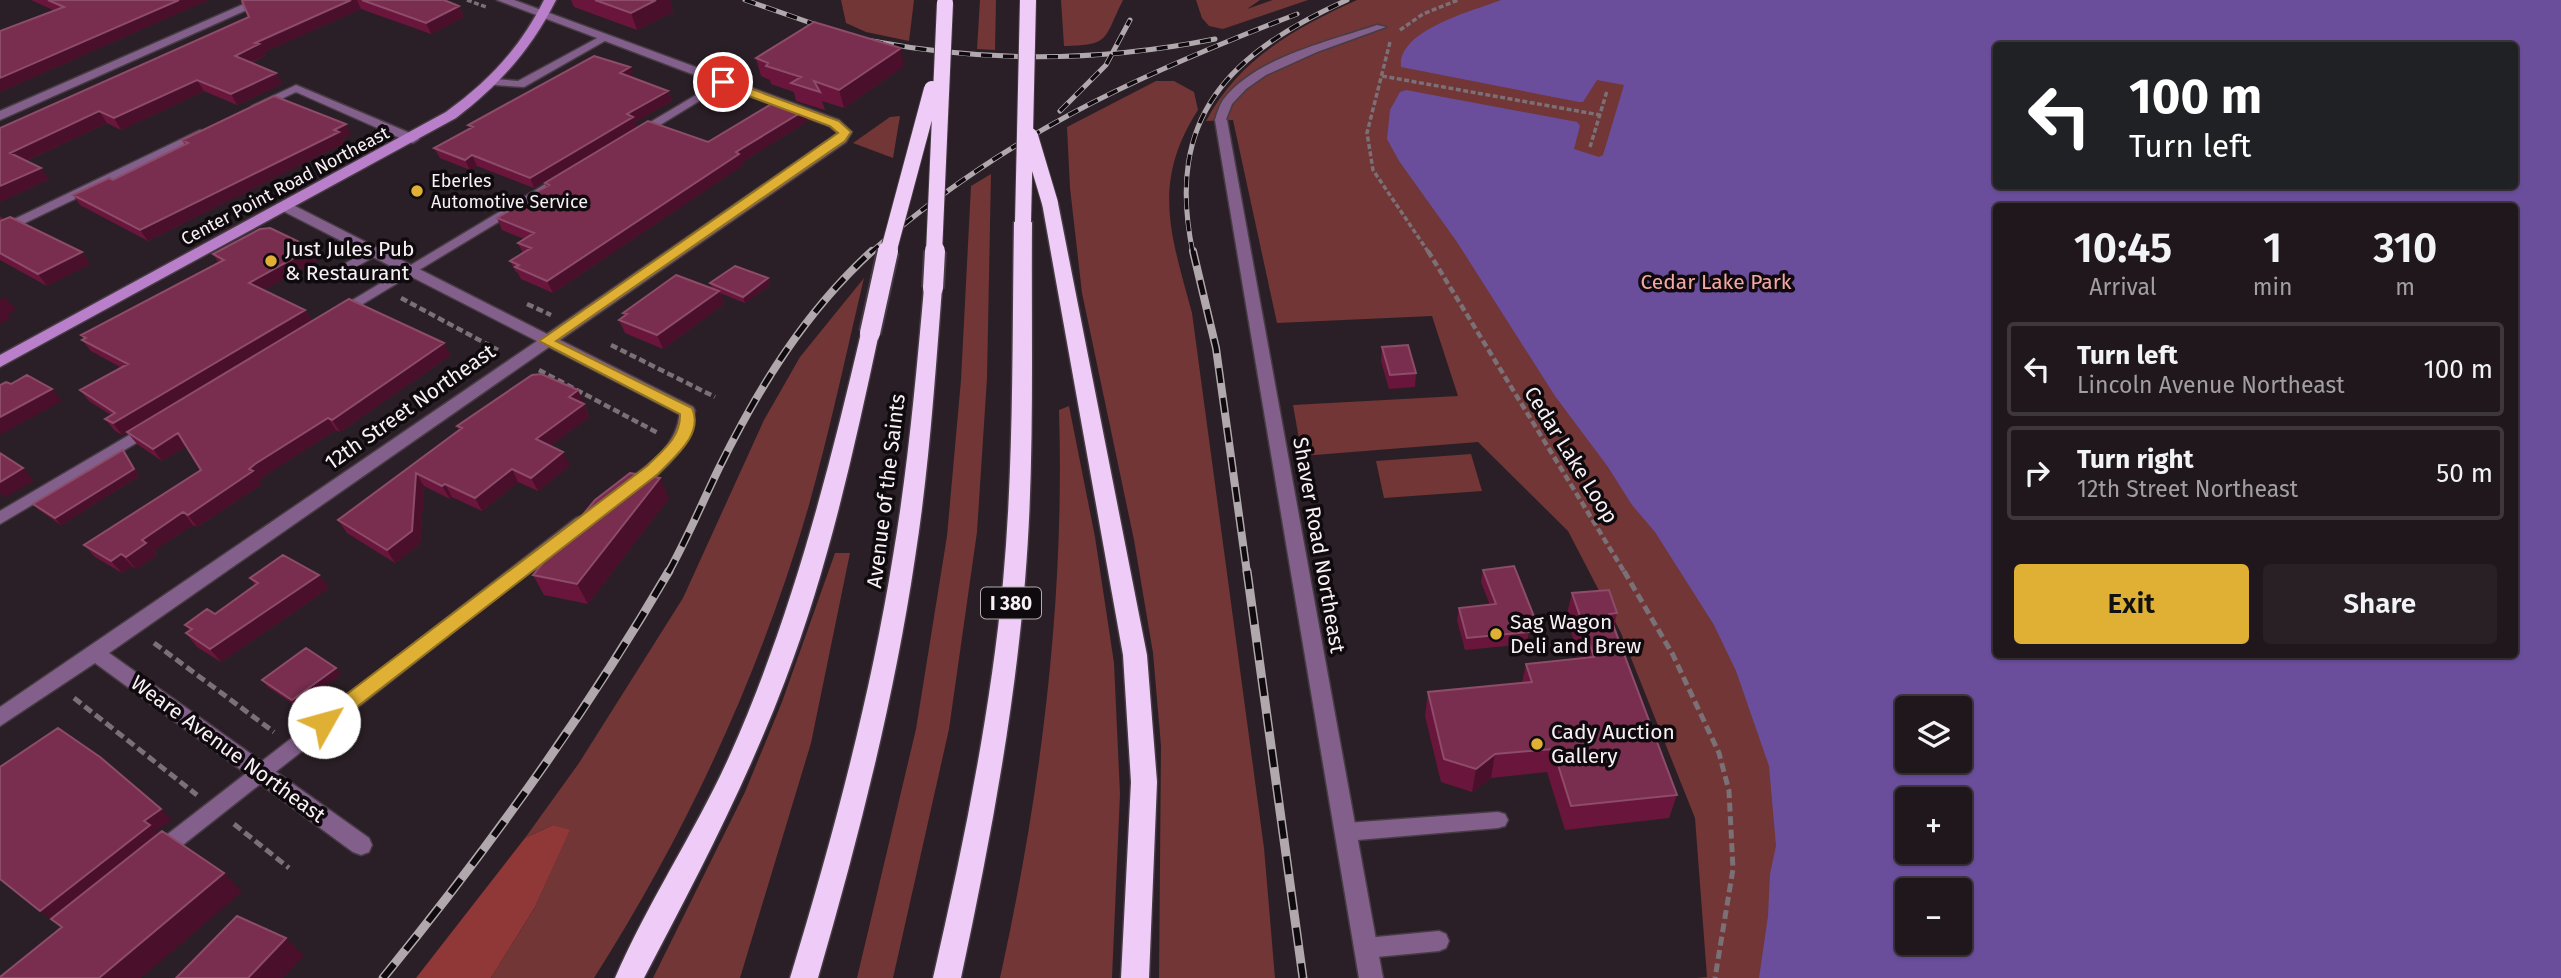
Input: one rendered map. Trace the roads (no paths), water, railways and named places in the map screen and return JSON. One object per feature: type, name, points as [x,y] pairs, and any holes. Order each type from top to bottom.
[{"type":"highway","name":"I 380","points":[[947,978],[971,871],[996,727],[1014,580],[1020,452],[1023,114],[1028,0]]},
{"type":"highway","name":"Avenue of the Saints","points":[[804,978],[839,860],[896,606],[917,466],[933,288],[941,60],[946,1]]},
{"type":"highway","points":[[629,978],[755,726],[806,586],[844,451],[900,199],[941,60]]},
{"type":"highway","points":[[1023,114],[1050,203],[1135,655],[1143,782],[1135,978]]},
{"type":"main road","name":"Center Point Road Northeast","points":[[0,362],[452,116],[513,64],[544,15],[550,0]]},
{"type":"street","points":[[0,116],[263,0]]},
{"type":"street","points":[[503,0],[723,82]]},
{"type":"street","name":"12th Street Northeast","points":[[0,718],[841,139],[845,132],[834,123],[723,82]]},
{"type":"street","name":"Shaver Road Northeast","points":[[1221,120],[1371,978]]},
{"type":"street","points":[[286,207],[687,411]]},
{"type":"street","name":"Weare Avenue Northeast","points":[[95,653],[360,845]]},
{"type":"lane","points":[[1221,120],[1222,109],[1227,100],[1268,70],[1381,27]]},
{"type":"lane","points":[[495,82],[520,85],[605,38]]},
{"type":"lane","points":[[623,142],[723,82]]},
{"type":"lane","points":[[247,112],[296,88],[413,139]]},
{"type":"lane","points":[[0,231],[210,130]]},
{"type":"lane","points":[[321,323],[563,177]]},
{"type":"lane","points":[[337,272],[374,251]]},
{"type":"lane","points":[[613,499],[669,455],[688,426],[687,411]]},
{"type":"lane","points":[[0,518],[166,418]]},
{"type":"lane","points":[[139,868],[592,514]]},
{"type":"lane","points":[[1346,832],[1498,820]]},
{"type":"lane","points":[[1366,948],[1438,941]]},
{"type":"railway","points":[[745,0],[831,30]]},
{"type":"railway","points":[[1193,253],[1186,205],[1188,163],[1198,127],[1215,95],[1239,67],[1270,43],[1306,20],[1347,0]]},
{"type":"railway","points":[[870,253],[970,175],[1072,113],[1180,61],[1297,14]]},
{"type":"railway","points":[[1112,54],[1130,20]]},
{"type":"railway","points":[[1112,54],[1215,39]]},
{"type":"railway","points":[[872,41],[1001,56],[1112,54]]},
{"type":"railway","points":[[1060,111],[1106,65],[1112,54]]},
{"type":"railway","points":[[1193,251],[1216,348],[1247,573]]},
{"type":"railway","points":[[668,573],[734,438],[767,380],[825,299],[870,253]]},
{"type":"railway","points":[[383,978],[534,780],[604,677],[669,571]]},
{"type":"railway","points":[[1247,571],[1303,978]]},
{"type":"place","name":"Eberles Automotive Service","points":[[417,191]]},
{"type":"place","name":"Just Jules Pub & Restaurant","points":[[271,261]]},
{"type":"place","name":"Sag Wagon Deli and Brew","points":[[1496,634]]},
{"type":"place","name":"Cady Auction Gallery","points":[[1537,744]]},
{"type":"park label","name":"Cedar Lake Park","points":[[1716,282]]}]
